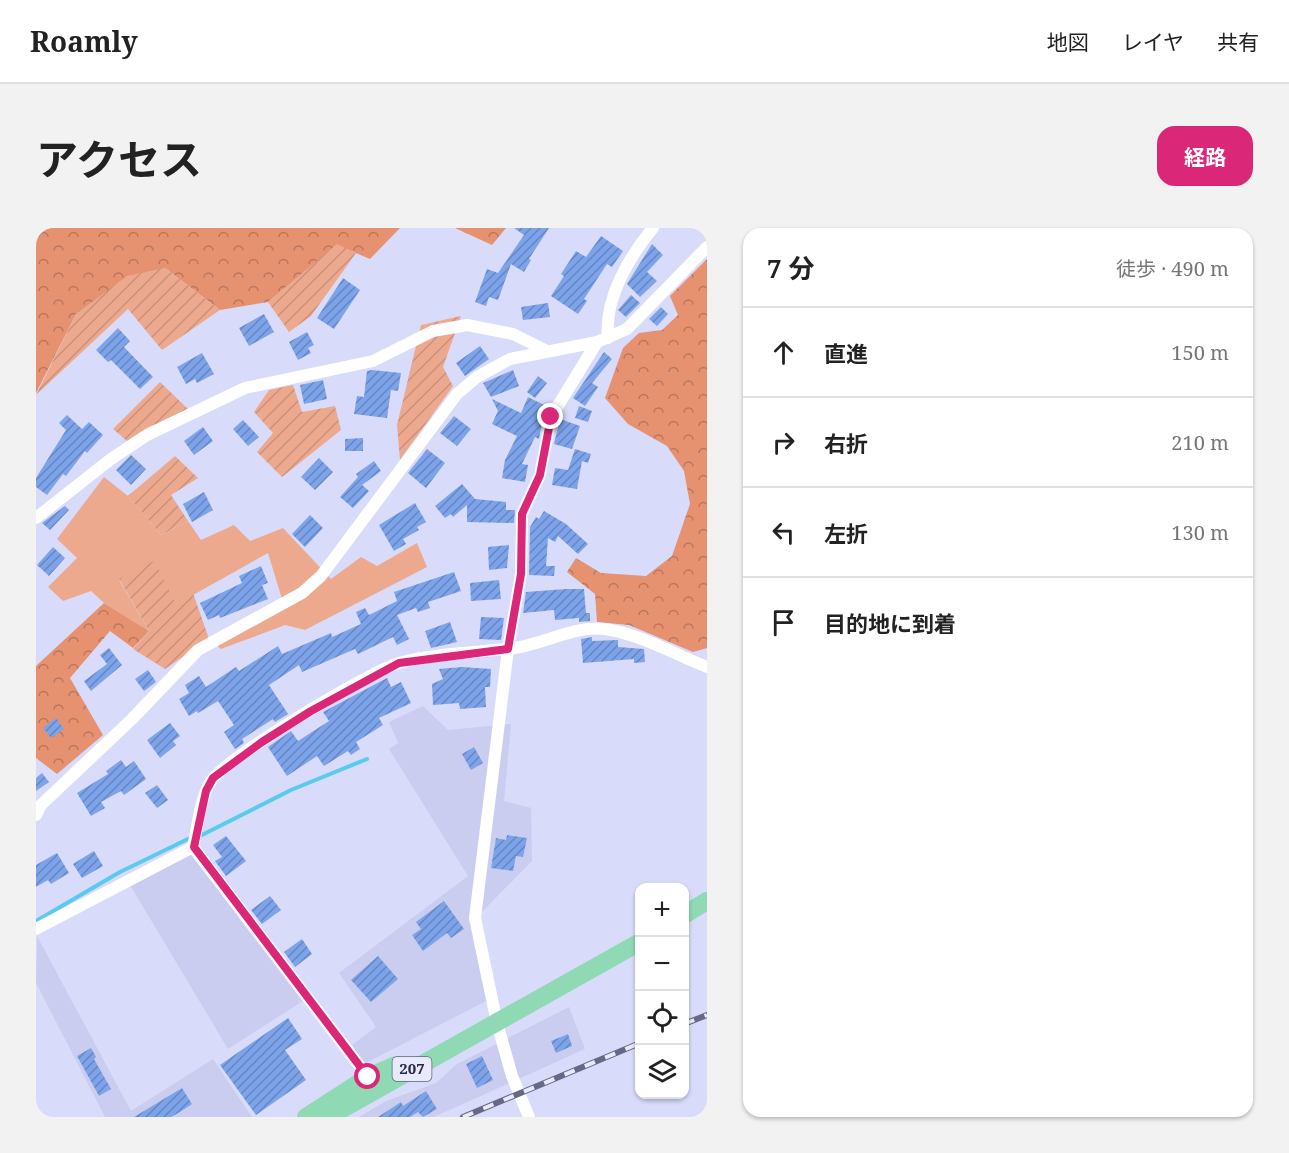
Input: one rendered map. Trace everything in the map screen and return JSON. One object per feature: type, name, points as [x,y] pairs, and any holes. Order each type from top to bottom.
[{"type":"highway","points":[[689,912],[707,901]]},
{"type":"highway","name":"207","points":[[328,1117],[635,944]]},
{"type":"highway","name":"207","points":[[306,1117],[368,1077],[497,1023]]},
{"type":"street","points":[[529,1117],[512,1076],[497,1023],[476,918],[508,649],[521,574],[522,514],[540,475],[551,417],[602,340],[619,283],[630,260],[653,228]]},
{"type":"street","points":[[36,815],[40,805],[132,719],[198,650],[302,593],[321,576],[457,394],[477,377],[510,359],[602,340],[627,329],[707,247]]},
{"type":"street","points":[[36,518],[111,459],[147,435],[245,388],[373,361],[433,331],[467,325],[513,334],[547,351]]},
{"type":"street","points":[[368,1077],[194,847],[206,791],[213,778],[262,742],[311,711],[399,663],[508,649],[585,630],[603,629],[630,635],[707,668]]},
{"type":"street","points":[[36,929],[194,847]]},
{"type":"shaded area","points":[[337,244],[356,253],[311,316],[289,332],[268,302]]},
{"type":"shaded area","points":[[165,268],[220,310],[162,350],[128,309],[36,395],[76,314],[127,276]]},
{"type":"shaded area","points":[[461,316],[443,367],[453,386],[400,460],[397,425],[421,325]]},
{"type":"shaded area","points":[[160,382],[188,409],[127,441],[113,429]]},
{"type":"shaded area","points":[[293,385],[302,412],[335,406],[341,430],[282,477],[257,452],[273,433],[254,412],[269,390]]},
{"type":"shaded area","points":[[175,456],[198,478],[171,495],[188,521],[161,535],[128,496]]},
{"type":"shaded area","points":[[104,477],[128,496],[161,535],[188,521],[201,540],[234,525],[250,541],[283,528],[331,579],[361,557],[377,566],[417,543],[427,567],[305,630],[285,625],[221,649],[209,639],[282,599],[268,553],[177,604],[119,580],[149,631],[104,603],[91,591],[63,601],[48,587],[77,558],[57,539]]},
{"type":"shaded area","points":[[154,561],[176,604],[193,593],[209,639],[165,669],[133,649],[149,631],[119,579]]},
{"type":"shaded area","points":[[423,706],[448,730],[511,724],[504,801],[531,808],[532,861],[471,923],[488,1000],[364,1064],[352,1045],[376,1027],[339,973],[468,876],[389,749],[398,743],[389,722]]},
{"type":"shaded area","points":[[193,853],[303,1001],[228,1049],[130,885]]},
{"type":"shaded area","points":[[37,936],[131,1111],[213,1059],[252,1117],[105,1117],[36,983]]},
{"type":"shaded area","points":[[569,1007],[585,1049],[434,1117],[359,1117],[386,1101],[436,1083],[457,1064]]},
{"type":"green space","points":[[36,228],[400,228],[370,259],[337,245],[268,302],[220,310],[165,268],[76,314],[36,393]]},
{"type":"green space","points":[[455,228],[506,228],[492,245]]},
{"type":"green space","points":[[707,259],[707,648],[693,652],[629,625],[597,622],[595,594],[567,572],[576,558],[601,573],[646,576],[672,556],[690,504],[684,471],[667,446],[628,424],[605,398],[623,348],[639,333],[662,330],[678,315],[670,296]]},
{"type":"green space","points":[[104,603],[149,631],[133,648],[110,631],[70,678],[103,735],[57,774],[36,758],[36,666]]},
{"type":"building","points":[[514,228],[549,228],[529,259],[531,260],[524,272],[511,264],[498,300],[489,297],[486,306],[475,302],[487,269],[498,273],[524,235]]},
{"type":"building","points":[[601,236],[623,251],[612,267],[607,264],[584,299],[587,301],[578,314],[551,296],[564,276],[561,274],[576,251],[586,257]]},
{"type":"building","points":[[652,244],[663,255],[647,272],[657,281],[640,297],[627,284]]},
{"type":"building","points":[[343,278],[360,290],[334,329],[317,318]]},
{"type":"building","points":[[631,295],[640,303],[626,317],[618,310]]},
{"type":"building","points":[[548,303],[550,317],[523,320],[521,307]]},
{"type":"building","points":[[661,307],[668,314],[657,326],[649,319]]},
{"type":"building","points":[[264,314],[274,332],[249,346],[239,328]]},
{"type":"building","points":[[118,328],[130,341],[124,347],[153,377],[140,389],[111,360],[108,362],[96,350]]},
{"type":"building","points":[[307,332],[314,345],[308,348],[311,353],[298,360],[289,342]]},
{"type":"building","points":[[480,346],[489,359],[465,376],[456,363]]},
{"type":"building","points":[[604,352],[612,359],[592,383],[598,387],[585,406],[573,398]]},
{"type":"building","points":[[202,353],[214,374],[197,383],[195,379],[186,384],[177,367]]},
{"type":"building","points":[[513,370],[519,386],[491,397],[483,383]]},
{"type":"building","points":[[367,371],[401,373],[398,391],[391,390],[387,418],[354,414],[357,396],[364,397]]},
{"type":"building","points":[[538,376],[547,383],[535,398],[527,392]]},
{"type":"building","points":[[323,380],[327,399],[304,404],[300,385]]},
{"type":"building","points":[[528,397],[548,407],[543,415],[539,439],[535,437],[522,464],[528,465],[525,482],[502,478],[505,460],[517,436],[492,424],[498,411],[492,399],[521,413]]},
{"type":"building","points":[[579,406],[592,411],[588,422],[575,418]]},
{"type":"building","points":[[67,415],[82,429],[89,422],[103,435],[87,453],[85,451],[66,476],[63,474],[47,495],[36,487],[36,478],[66,430],[59,423]]},
{"type":"building","points":[[454,416],[471,429],[457,446],[440,433]]},
{"type":"building","points":[[560,419],[580,426],[572,449],[554,444]]},
{"type":"building","points":[[243,420],[259,437],[248,446],[233,429]]},
{"type":"building","points":[[203,427],[213,441],[194,455],[184,441]]},
{"type":"building","points":[[363,438],[363,451],[345,451],[345,439]]},
{"type":"building","points":[[427,449],[445,463],[426,488],[408,473]]},
{"type":"building","points":[[575,449],[591,454],[588,463],[582,461],[577,489],[552,485],[555,468],[568,470]]},
{"type":"building","points":[[131,455],[146,469],[131,485],[116,470]]},
{"type":"building","points":[[319,458],[333,472],[315,490],[301,477]]},
{"type":"building","points":[[374,461],[381,471],[362,485],[369,491],[353,508],[340,497],[358,477],[356,474]]},
{"type":"building","points":[[462,484],[475,499],[506,502],[506,510],[515,510],[514,523],[467,522],[467,505],[453,517],[451,514],[445,518],[435,506]]},
{"type":"building","points":[[204,492],[213,510],[192,522],[183,504]]},
{"type":"building","points":[[415,503],[426,522],[417,527],[419,530],[403,539],[406,544],[394,551],[379,525]]},
{"type":"building","points":[[65,506],[69,510],[50,530],[42,523]]},
{"type":"building","points":[[544,511],[566,524],[588,544],[578,554],[558,536],[555,542],[548,538],[546,566],[555,566],[554,576],[529,575],[530,527],[536,517],[539,519]]},
{"type":"building","points":[[310,515],[323,528],[305,547],[292,534]]},
{"type":"building","points":[[509,545],[507,568],[489,570],[488,547]]},
{"type":"building","points":[[53,547],[65,558],[49,576],[37,565]]},
{"type":"building","points":[[261,566],[268,583],[262,585],[268,599],[220,618],[219,615],[208,620],[200,603],[242,583],[239,576]]},
{"type":"building","points":[[454,572],[461,591],[428,602],[430,608],[418,612],[416,608],[397,615],[409,639],[397,645],[393,637],[358,654],[355,649],[302,672],[299,665],[269,685],[288,714],[275,722],[273,719],[242,739],[244,743],[235,749],[224,732],[234,725],[218,701],[189,716],[179,699],[189,693],[185,685],[199,676],[206,687],[236,667],[239,671],[278,646],[282,654],[331,633],[332,637],[361,624],[356,612],[365,608],[369,615],[397,601],[394,592]]},
{"type":"building","points":[[499,580],[501,599],[471,601],[470,583]]},
{"type":"building","points":[[584,589],[586,613],[590,613],[590,621],[579,622],[579,618],[555,620],[554,610],[523,613],[526,592]]},
{"type":"building","points":[[481,617],[504,618],[501,640],[479,639]]},
{"type":"building","points":[[450,622],[457,642],[431,648],[425,631]]},
{"type":"building","points":[[592,637],[592,641],[618,640],[618,647],[644,649],[645,662],[634,663],[634,659],[583,663],[581,639]]},
{"type":"building","points":[[109,648],[122,665],[91,691],[84,681],[107,664],[100,655]]},
{"type":"building","points":[[462,667],[491,669],[490,687],[485,687],[486,707],[460,709],[459,703],[433,705],[432,684],[443,679],[439,669]]},
{"type":"building","points":[[148,670],[156,682],[144,691],[135,679]]},
{"type":"building","points":[[387,678],[391,687],[401,682],[411,703],[379,718],[383,725],[356,742],[360,749],[351,755],[348,751],[324,766],[317,756],[287,776],[268,747],[291,731],[298,741],[329,721],[323,712]]},
{"type":"building","points":[[56,718],[64,729],[51,738],[43,728]]},
{"type":"building","points":[[170,723],[180,736],[173,741],[176,745],[160,758],[147,740]]},
{"type":"building","points":[[474,747],[483,763],[471,770],[462,754]]},
{"type":"building","points":[[121,760],[126,767],[134,761],[146,779],[124,795],[121,791],[101,802],[105,808],[91,816],[77,793],[108,774],[106,771]]},
{"type":"building","points":[[42,773],[49,782],[36,791],[36,778]]},
{"type":"building","points":[[157,785],[168,800],[157,808],[145,793]]},
{"type":"building","points":[[507,835],[527,838],[523,857],[516,856],[513,871],[491,868],[496,838],[506,840]]},
{"type":"building","points":[[226,836],[246,861],[226,876],[215,861],[222,857],[213,845]]},
{"type":"building","points":[[94,851],[103,866],[82,878],[73,864]]},
{"type":"building","points":[[57,853],[69,873],[51,884],[48,880],[36,887],[36,865]]},
{"type":"building","points":[[270,896],[281,910],[262,924],[251,910]]},
{"type":"building","points":[[444,901],[464,929],[451,938],[447,933],[423,951],[412,935],[421,929],[416,922]]},
{"type":"building","points":[[302,939],[312,954],[295,967],[284,952]]},
{"type":"building","points":[[378,956],[398,979],[371,1002],[351,980]]},
{"type":"building","points":[[288,1018],[302,1039],[285,1050],[306,1080],[256,1115],[220,1065]]},
{"type":"building","points":[[568,1034],[572,1046],[556,1053],[551,1041]]},
{"type":"building","points":[[91,1048],[96,1057],[94,1059],[111,1089],[99,1096],[77,1056]]},
{"type":"building","points":[[482,1056],[493,1080],[477,1088],[466,1064]]},
{"type":"building","points":[[182,1088],[192,1104],[180,1112],[171,1117],[134,1117]]},
{"type":"building","points":[[426,1091],[437,1109],[423,1117],[418,1112],[410,1117],[378,1117],[401,1102],[403,1106]]},
{"type":"waterway","points":[[202,835],[291,790],[367,759]]},
{"type":"waterway","points":[[36,921],[120,872],[190,838]]},
{"type":"railway","points":[[689,1022],[707,1015]]},
{"type":"railway","points":[[463,1117],[635,1045]]},
{"type":"route","points":[[368,1077],[194,847],[206,791],[213,778],[262,742],[364,680],[399,663],[508,649],[521,574],[522,514],[540,475],[551,417]]}]
